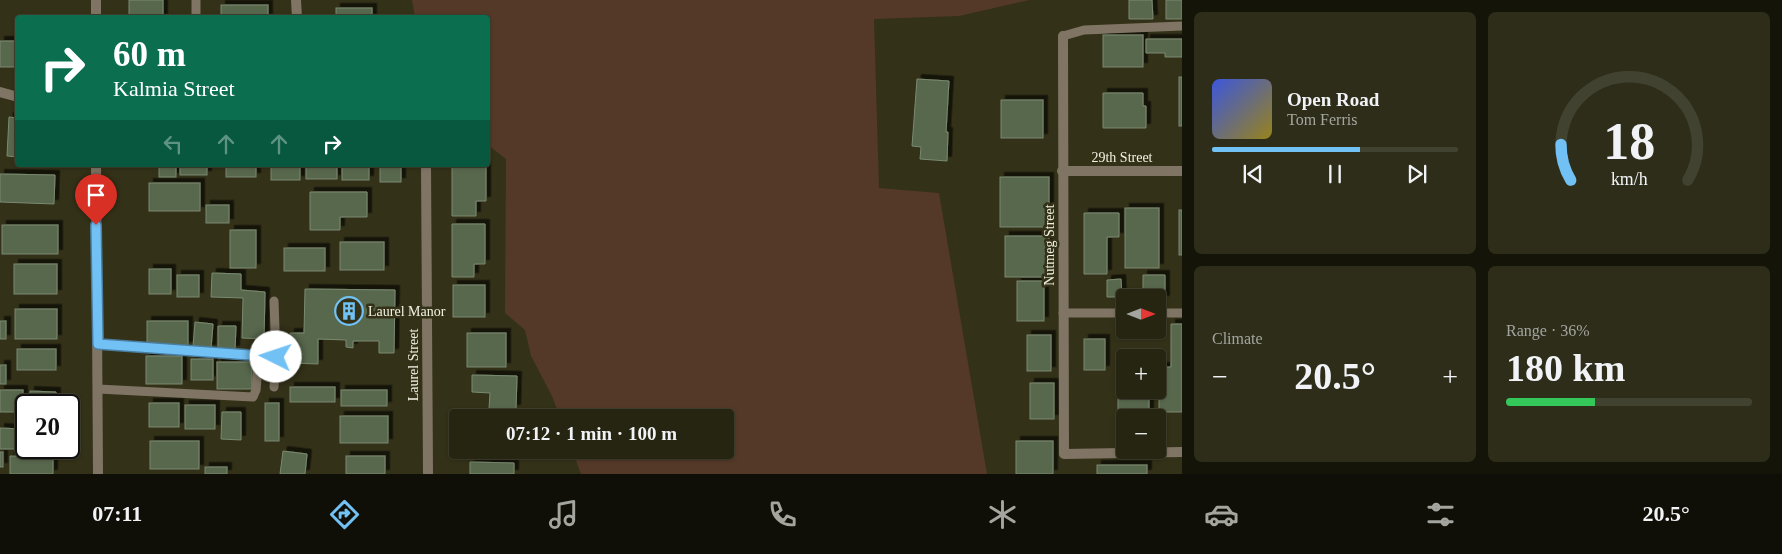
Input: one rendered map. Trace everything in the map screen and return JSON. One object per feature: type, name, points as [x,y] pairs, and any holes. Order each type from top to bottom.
[{"type":"street","points":[[96,0],[96,15]]},
{"type":"street","points":[[296,0],[297,15]]},
{"type":"street","name":"Nutmeg Street","points":[[1063,36],[1064,454],[1182,452]]},
{"type":"street","points":[[0,92],[15,96]]},
{"type":"street","points":[[96,167],[98,474]]},
{"type":"street","name":"Laurel Street","points":[[426,167],[428,474]]},
{"type":"street","name":"29th Street","points":[[1062,171],[1182,171]]},
{"type":"lane","points":[[196,0],[196,15]]},
{"type":"lane","points":[[1063,36],[1084,30],[1182,26]]},
{"type":"lane","points":[[274,301],[276,357],[274,387]]},
{"type":"lane","points":[[1063,313],[1116,313]]},
{"type":"lane","points":[[1166,313],[1182,313]]},
{"type":"lane","points":[[98,344],[276,357]]},
{"type":"lane","points":[[98,389],[253,397],[256,390],[259,356]]},
{"type":"shaded area","points":[[412,0],[1029,0],[959,16],[874,19],[879,188],[939,193],[987,474],[581,474],[575,459],[734,459],[734,409],[557,409],[531,356],[525,330],[505,313],[506,159],[490,147],[490,15],[415,15]]},
{"type":"building","points":[[129,0],[163,0],[163,15],[129,15]]},
{"type":"building","points":[[1129,0],[1152,0],[1153,19],[1129,19]]},
{"type":"building","points":[[1166,0],[1182,0],[1182,19],[1166,19]]},
{"type":"building","points":[[221,5],[268,5],[268,15],[221,15]]},
{"type":"building","points":[[336,8],[372,8],[372,15],[336,15]]},
{"type":"building","points":[[1103,35],[1143,35],[1143,67],[1103,67]]},
{"type":"building","points":[[1146,39],[1182,39],[1182,57],[1165,57],[1165,53],[1146,53]]},
{"type":"building","points":[[0,41],[15,41],[15,67],[0,67]]},
{"type":"building","points":[[1179,77],[1182,77],[1182,126],[1179,126]]},
{"type":"building","points":[[917,79],[949,81],[946,132],[948,132],[947,161],[920,159],[921,147],[912,146]]},
{"type":"building","points":[[1103,93],[1143,93],[1143,106],[1146,106],[1146,128],[1103,128]]},
{"type":"building","points":[[1001,100],[1043,100],[1043,138],[1001,138]]},
{"type":"building","points":[[9,117],[15,118],[15,157],[7,156]]},
{"type":"building","points":[[159,167],[176,167],[176,177],[159,177]]},
{"type":"building","points":[[180,167],[207,167],[207,175],[180,175]]},
{"type":"building","points":[[226,167],[256,167],[256,177],[226,177]]},
{"type":"building","points":[[271,167],[300,167],[300,180],[271,180]]},
{"type":"building","points":[[306,167],[337,167],[337,179],[306,179]]},
{"type":"building","points":[[342,167],[369,167],[369,180],[342,180]]},
{"type":"building","points":[[380,167],[401,167],[401,182],[380,182]]},
{"type":"building","points":[[452,167],[486,167],[486,201],[476,201],[476,216],[452,216]]},
{"type":"building","points":[[0,174],[55,175],[54,204],[0,202]]},
{"type":"building","points":[[1000,177],[1049,177],[1049,227],[1000,227]]},
{"type":"building","points":[[149,183],[200,183],[200,211],[149,211]]},
{"type":"building","points":[[310,192],[367,192],[367,217],[340,217],[340,230],[310,230]]},
{"type":"building","points":[[206,205],[229,205],[229,223],[206,223]]},
{"type":"building","points":[[1125,208],[1159,208],[1159,268],[1125,268]]},
{"type":"building","points":[[1179,210],[1182,210],[1182,255],[1179,255]]},
{"type":"building","points":[[1084,213],[1119,213],[1119,237],[1107,237],[1107,274],[1084,274]]},
{"type":"building","points":[[452,224],[485,224],[485,264],[474,264],[474,277],[452,277]]},
{"type":"building","points":[[2,225],[58,225],[58,254],[2,254]]},
{"type":"building","points":[[230,230],[256,230],[256,268],[230,268]]},
{"type":"building","points":[[1005,236],[1049,236],[1049,277],[1005,277]]},
{"type":"building","points":[[340,242],[384,242],[384,270],[340,270]]},
{"type":"building","points":[[284,248],[325,248],[325,271],[284,271]]},
{"type":"building","points":[[14,264],[57,264],[57,294],[14,294]]},
{"type":"building","points":[[149,269],[171,269],[171,294],[149,294]]},
{"type":"building","points":[[212,273],[241,274],[241,290],[265,292],[264,339],[242,338],[243,298],[211,297]]},
{"type":"building","points":[[177,275],[199,275],[199,297],[177,297]]},
{"type":"building","points":[[1143,275],[1165,275],[1165,289],[1143,289]]},
{"type":"building","points":[[1121,279],[1122,289],[1116,289],[1116,297],[1107,297],[1107,280]]},
{"type":"building","points":[[1017,281],[1044,281],[1044,321],[1017,321]]},
{"type":"building","points":[[453,285],[485,285],[485,317],[453,317]]},
{"type":"building","name":"Laurel Manor","points":[[305,289],[395,290],[394,353],[379,353],[379,341],[353,341],[353,348],[346,347],[346,340],[318,339],[318,364],[289,363],[290,333],[304,333]]},
{"type":"building","points":[[15,309],[57,309],[57,339],[15,339]]},
{"type":"building","points":[[0,321],[6,321],[6,339],[0,339]]},
{"type":"building","points":[[147,321],[188,321],[188,346],[147,346]]},
{"type":"building","points":[[195,322],[213,324],[211,349],[193,347]]},
{"type":"building","points":[[1171,324],[1182,324],[1182,412],[1166,412],[1166,409],[1159,409],[1159,399],[1166,399],[1166,367],[1171,367]]},
{"type":"building","points":[[218,326],[236,326],[235,350],[218,349]]},
{"type":"building","points":[[467,333],[506,333],[506,367],[467,367]]},
{"type":"building","points":[[1027,335],[1051,335],[1051,371],[1027,371]]},
{"type":"building","points":[[1084,339],[1105,339],[1105,370],[1084,370]]},
{"type":"building","points":[[17,349],[56,349],[56,370],[17,370]]},
{"type":"building","points":[[146,356],[182,356],[182,384],[146,384]]},
{"type":"building","points":[[191,359],[213,359],[213,380],[191,380]]},
{"type":"building","points":[[217,362],[252,362],[252,389],[217,389]]},
{"type":"building","points":[[0,365],[6,365],[6,384],[0,384]]},
{"type":"building","points":[[472,375],[517,376],[516,409],[489,409],[490,393],[472,392]]},
{"type":"building","points":[[1030,383],[1054,383],[1054,419],[1030,419]]},
{"type":"building","points":[[290,387],[335,387],[335,402],[290,402]]},
{"type":"building","points":[[0,390],[23,390],[23,394],[15,394],[15,412],[0,412]]},
{"type":"building","points":[[341,390],[387,390],[387,406],[341,406]]},
{"type":"building","points":[[30,391],[56,392],[56,394],[30,394]]},
{"type":"building","points":[[1118,399],[1149,399],[1149,409],[1118,409]]},
{"type":"building","points":[[149,403],[179,403],[179,427],[149,427]]},
{"type":"building","points":[[265,403],[279,403],[279,441],[265,441]]},
{"type":"building","points":[[185,405],[215,405],[215,429],[185,429]]},
{"type":"building","points":[[222,412],[241,412],[241,440],[221,439]]},
{"type":"building","points":[[340,416],[388,416],[388,443],[340,443]]},
{"type":"building","points":[[0,428],[15,429],[15,449],[0,449]]},
{"type":"building","points":[[150,441],[199,441],[199,469],[150,469]]},
{"type":"building","points":[[1016,441],[1053,441],[1053,474],[1016,474]]},
{"type":"building","points":[[283,451],[307,454],[305,474],[280,474]]},
{"type":"building","points":[[0,452],[3,452],[3,467],[0,467]]},
{"type":"building","points":[[10,456],[15,456],[15,459],[53,459],[53,474],[10,474]]},
{"type":"building","points":[[346,456],[385,456],[385,474],[346,474]]},
{"type":"building","points":[[470,462],[514,463],[514,474],[470,474]]},
{"type":"building","points":[[1097,465],[1147,465],[1147,474],[1097,474]]},
{"type":"building","points":[[205,467],[227,467],[227,474],[205,474]]},
{"type":"place","name":"Laurel Manor","points":[[349,311]]},
{"type":"route","points":[[96,225],[98,344],[276,357]]}]
